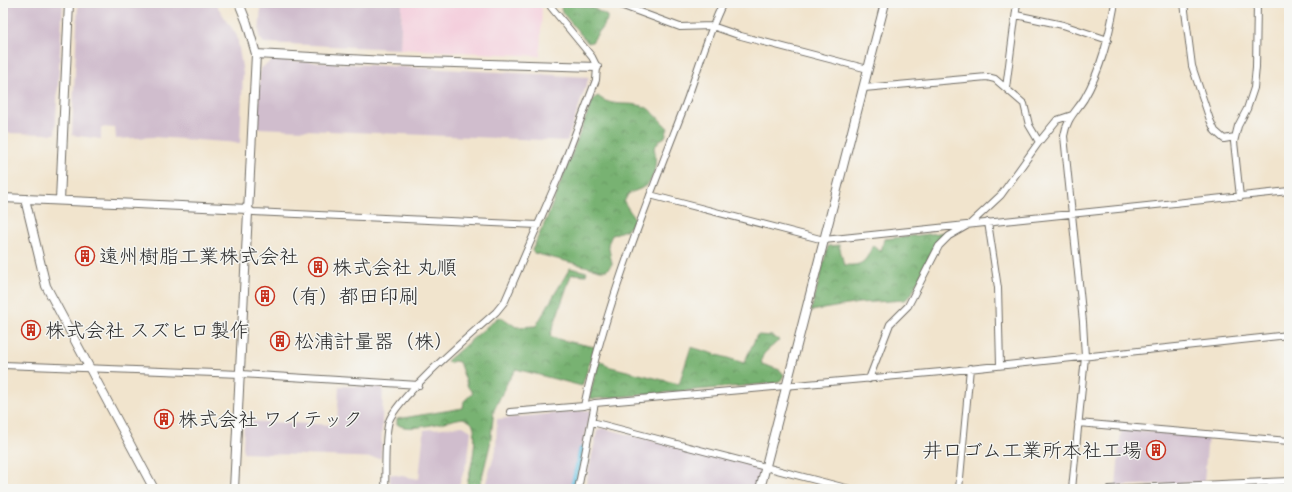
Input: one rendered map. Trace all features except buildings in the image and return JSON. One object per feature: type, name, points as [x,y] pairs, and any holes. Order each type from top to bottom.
[{"type":"street","points":[[60,200],[69,3]]},
{"type":"street","points":[[234,489],[256,54],[247,23],[239,3]]},
{"type":"street","points":[[385,489],[390,421],[396,411],[419,385],[496,312],[505,301],[538,225],[596,80],[597,67],[592,56],[553,10],[549,3]]},
{"type":"street","points":[[553,10],[556,3]]},
{"type":"street","points":[[615,3],[680,27],[712,26],[741,36],[868,69]]},
{"type":"street","points":[[584,406],[591,372],[650,194],[685,106],[712,26],[723,3]]},
{"type":"street","points":[[760,489],[885,3]]},
{"type":"street","points":[[1006,88],[1017,3]]},
{"type":"street","points":[[1072,489],[1085,357],[1083,322],[1064,136],[1066,126],[1072,114],[1083,99],[1108,40],[1114,3]]},
{"type":"street","points":[[1184,3],[1192,66],[1210,120],[1215,130],[1224,139],[1235,137]]},
{"type":"street","points":[[1240,196],[1235,137],[1254,88],[1256,67],[1257,3]]},
{"type":"street","points":[[1016,15],[1073,28],[1108,40]]},
{"type":"street","points":[[256,54],[394,61],[597,67]]},
{"type":"street","points":[[864,88],[987,77],[995,79],[1024,104],[1029,125],[1039,142]]},
{"type":"street","points":[[869,379],[890,324],[908,306],[939,246],[948,236],[970,224],[1001,195],[1039,142],[1057,120],[1072,114]]},
{"type":"street","points":[[650,194],[824,240],[1289,192]]},
{"type":"street","points":[[3,198],[248,209],[253,212],[538,225]]},
{"type":"street","points":[[25,199],[46,286],[154,489]]},
{"type":"street","points":[[988,222],[998,288],[1000,365]]},
{"type":"street","points":[[510,412],[869,379],[1289,335]]},
{"type":"street","points":[[3,365],[241,374],[419,385]]},
{"type":"street","points":[[959,489],[970,368]]},
{"type":"street","points":[[578,489],[595,403]]},
{"type":"street","points":[[592,422],[850,489]]},
{"type":"street","points":[[1078,423],[1289,440]]},
{"type":"street","points":[[1110,489],[1289,481]]},
{"type":"shaded area","points":[[3,3],[63,3],[55,134],[3,133]]},
{"type":"shaded area","points":[[78,3],[215,3],[237,36],[243,73],[240,143],[153,137],[116,139],[115,128],[101,127],[101,139],[72,135]]},
{"type":"shaded area","points":[[261,3],[402,3],[400,49],[264,43],[259,37]]},
{"type":"shaded area","points":[[402,3],[542,3],[540,56],[400,49]]},
{"type":"shaded area","points":[[273,60],[589,77],[567,141],[257,128],[260,69]]},
{"type":"shaded area","points":[[339,386],[383,387],[381,458],[243,453],[244,421],[337,425]]},
{"type":"shaded area","points":[[591,410],[572,489],[484,489],[496,450],[497,419]]},
{"type":"shaded area","points":[[463,426],[471,431],[468,458],[458,489],[390,489],[390,474],[419,479],[424,430]]},
{"type":"shaded area","points":[[602,428],[758,467],[760,471],[755,489],[585,489],[597,431]]},
{"type":"shaded area","points":[[1121,429],[1208,436],[1204,482],[1116,486]]},
{"type":"green space","points":[[563,3],[575,3],[577,5],[593,8],[607,16],[607,20],[592,42],[588,43],[562,12],[561,9]]},
{"type":"green space","points":[[598,96],[609,102],[647,108],[668,128],[665,137],[660,140],[654,148],[655,168],[649,183],[628,194],[624,202],[635,219],[628,229],[612,235],[608,244],[612,264],[607,270],[600,270],[534,253],[532,250],[547,218],[593,99]]},
{"type":"green space","points":[[948,232],[935,246],[911,295],[905,300],[859,303],[811,311],[828,246],[839,245],[844,265],[856,265],[860,264],[866,259],[873,245],[881,252],[884,239]]},
{"type":"green space","points":[[570,268],[587,272],[586,275],[571,275],[550,336],[561,340],[595,347],[582,386],[516,369],[508,381],[494,410],[490,445],[479,489],[466,489],[475,443],[474,428],[471,423],[463,418],[429,426],[410,428],[397,424],[397,419],[463,408],[464,401],[473,393],[468,387],[459,362],[454,361],[449,363],[447,361],[498,317],[503,318],[516,327],[536,326]]},
{"type":"green space","points":[[757,335],[772,336],[779,340],[762,357],[762,364],[780,370],[784,375],[781,380],[776,383],[593,399],[589,397],[599,361],[604,362],[607,366],[679,384],[691,347],[744,363]]},
{"type":"waterway","points":[[574,489],[583,450]]},
{"type":"place","name":"遠州樹脂工業株式会社","points":[[85,256]]},
{"type":"place","name":"株式会社 丸順","points":[[318,267]]},
{"type":"place","name":"（有）都田印刷","points":[[265,296]]},
{"type":"place","name":"株式会社 スズヒロ製作","points":[[31,330]]},
{"type":"place","name":"松浦計量器（株）","points":[[280,341]]},
{"type":"place","name":"株式会社 ワイテック","points":[[164,419]]},
{"type":"place","name":"井口ゴム工業所本社工場","points":[[1156,450]]}]
